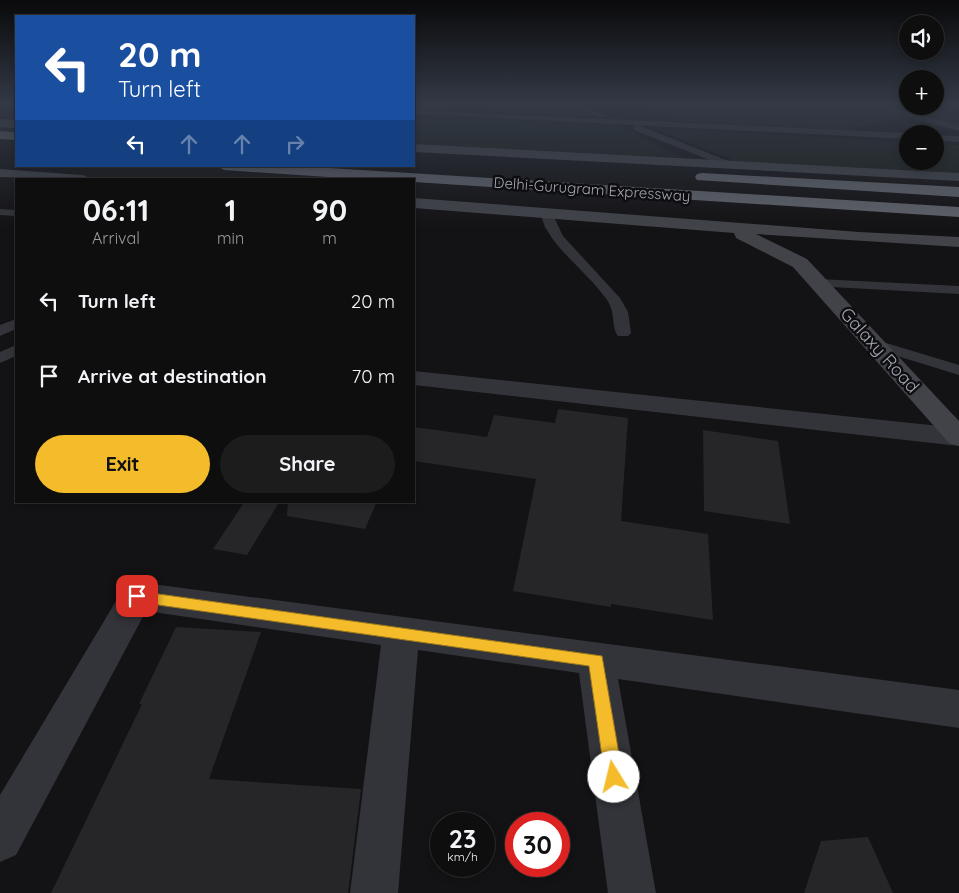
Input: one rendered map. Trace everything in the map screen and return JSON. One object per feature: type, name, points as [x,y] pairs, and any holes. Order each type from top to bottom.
[{"type":"highway","name":"Delhi-Gurugram Expressway","points":[[415,161],[959,192]]},
{"type":"highway","name":"Delhi-Gurugram Expressway","points":[[240,167],[959,212]]},
{"type":"highway","points":[[902,188],[909,185],[932,182],[959,182]]},
{"type":"highway","points":[[686,195],[758,208],[959,224]]},
{"type":"main road","points":[[415,148],[959,177]]},
{"type":"main road","points":[[0,173],[68,178]]},
{"type":"main road","points":[[415,203],[859,237],[959,242]]},
{"type":"main road","name":"Galaxy Road","points":[[723,226],[751,237],[800,263],[959,437]]},
{"type":"main road","points":[[800,263],[806,255],[819,248],[859,237]]},
{"type":"street","points":[[415,378],[959,437]]},
{"type":"street","points":[[0,839],[137,596],[596,661],[959,709]]},
{"type":"street","points":[[374,893],[401,634]]},
{"type":"street","points":[[596,661],[632,893]]},
{"type":"lane","points":[[681,146],[733,166]]},
{"type":"lane","points":[[0,212],[15,213]]},
{"type":"lane","points":[[546,213],[551,228],[558,238],[614,298],[621,312],[623,333]]},
{"type":"lane","points":[[821,286],[959,290]]},
{"type":"lane","points":[[821,286],[959,296]]},
{"type":"lane","points":[[0,331],[15,324]]},
{"type":"lane","points":[[873,344],[959,370]]},
{"type":"lane","points":[[0,358],[15,350]]},
{"type":"shaded area","points":[[446,146],[659,146],[684,158]]},
{"type":"shaded area","points":[[697,146],[899,146],[899,170],[735,161]]},
{"type":"shaded area","points":[[944,146],[959,146],[959,173],[903,170],[944,170]]},
{"type":"building","points":[[558,409],[628,418],[621,521],[708,534],[713,620],[611,604],[611,607],[513,591],[536,479],[415,461],[415,427],[487,437],[494,415],[555,423]]},
{"type":"building","points":[[703,430],[778,441],[790,524],[704,511]]},
{"type":"building","points":[[244,503],[279,503],[247,555],[213,549]]},
{"type":"building","points":[[288,503],[376,503],[365,529],[287,516]]},
{"type":"building","points":[[176,627],[261,632],[209,779],[361,789],[348,893],[51,893],[142,704],[139,704]]},
{"type":"building","points":[[868,837],[893,893],[804,893],[821,841]]},
{"type":"route","points":[[137,596],[596,661],[614,777]]}]
